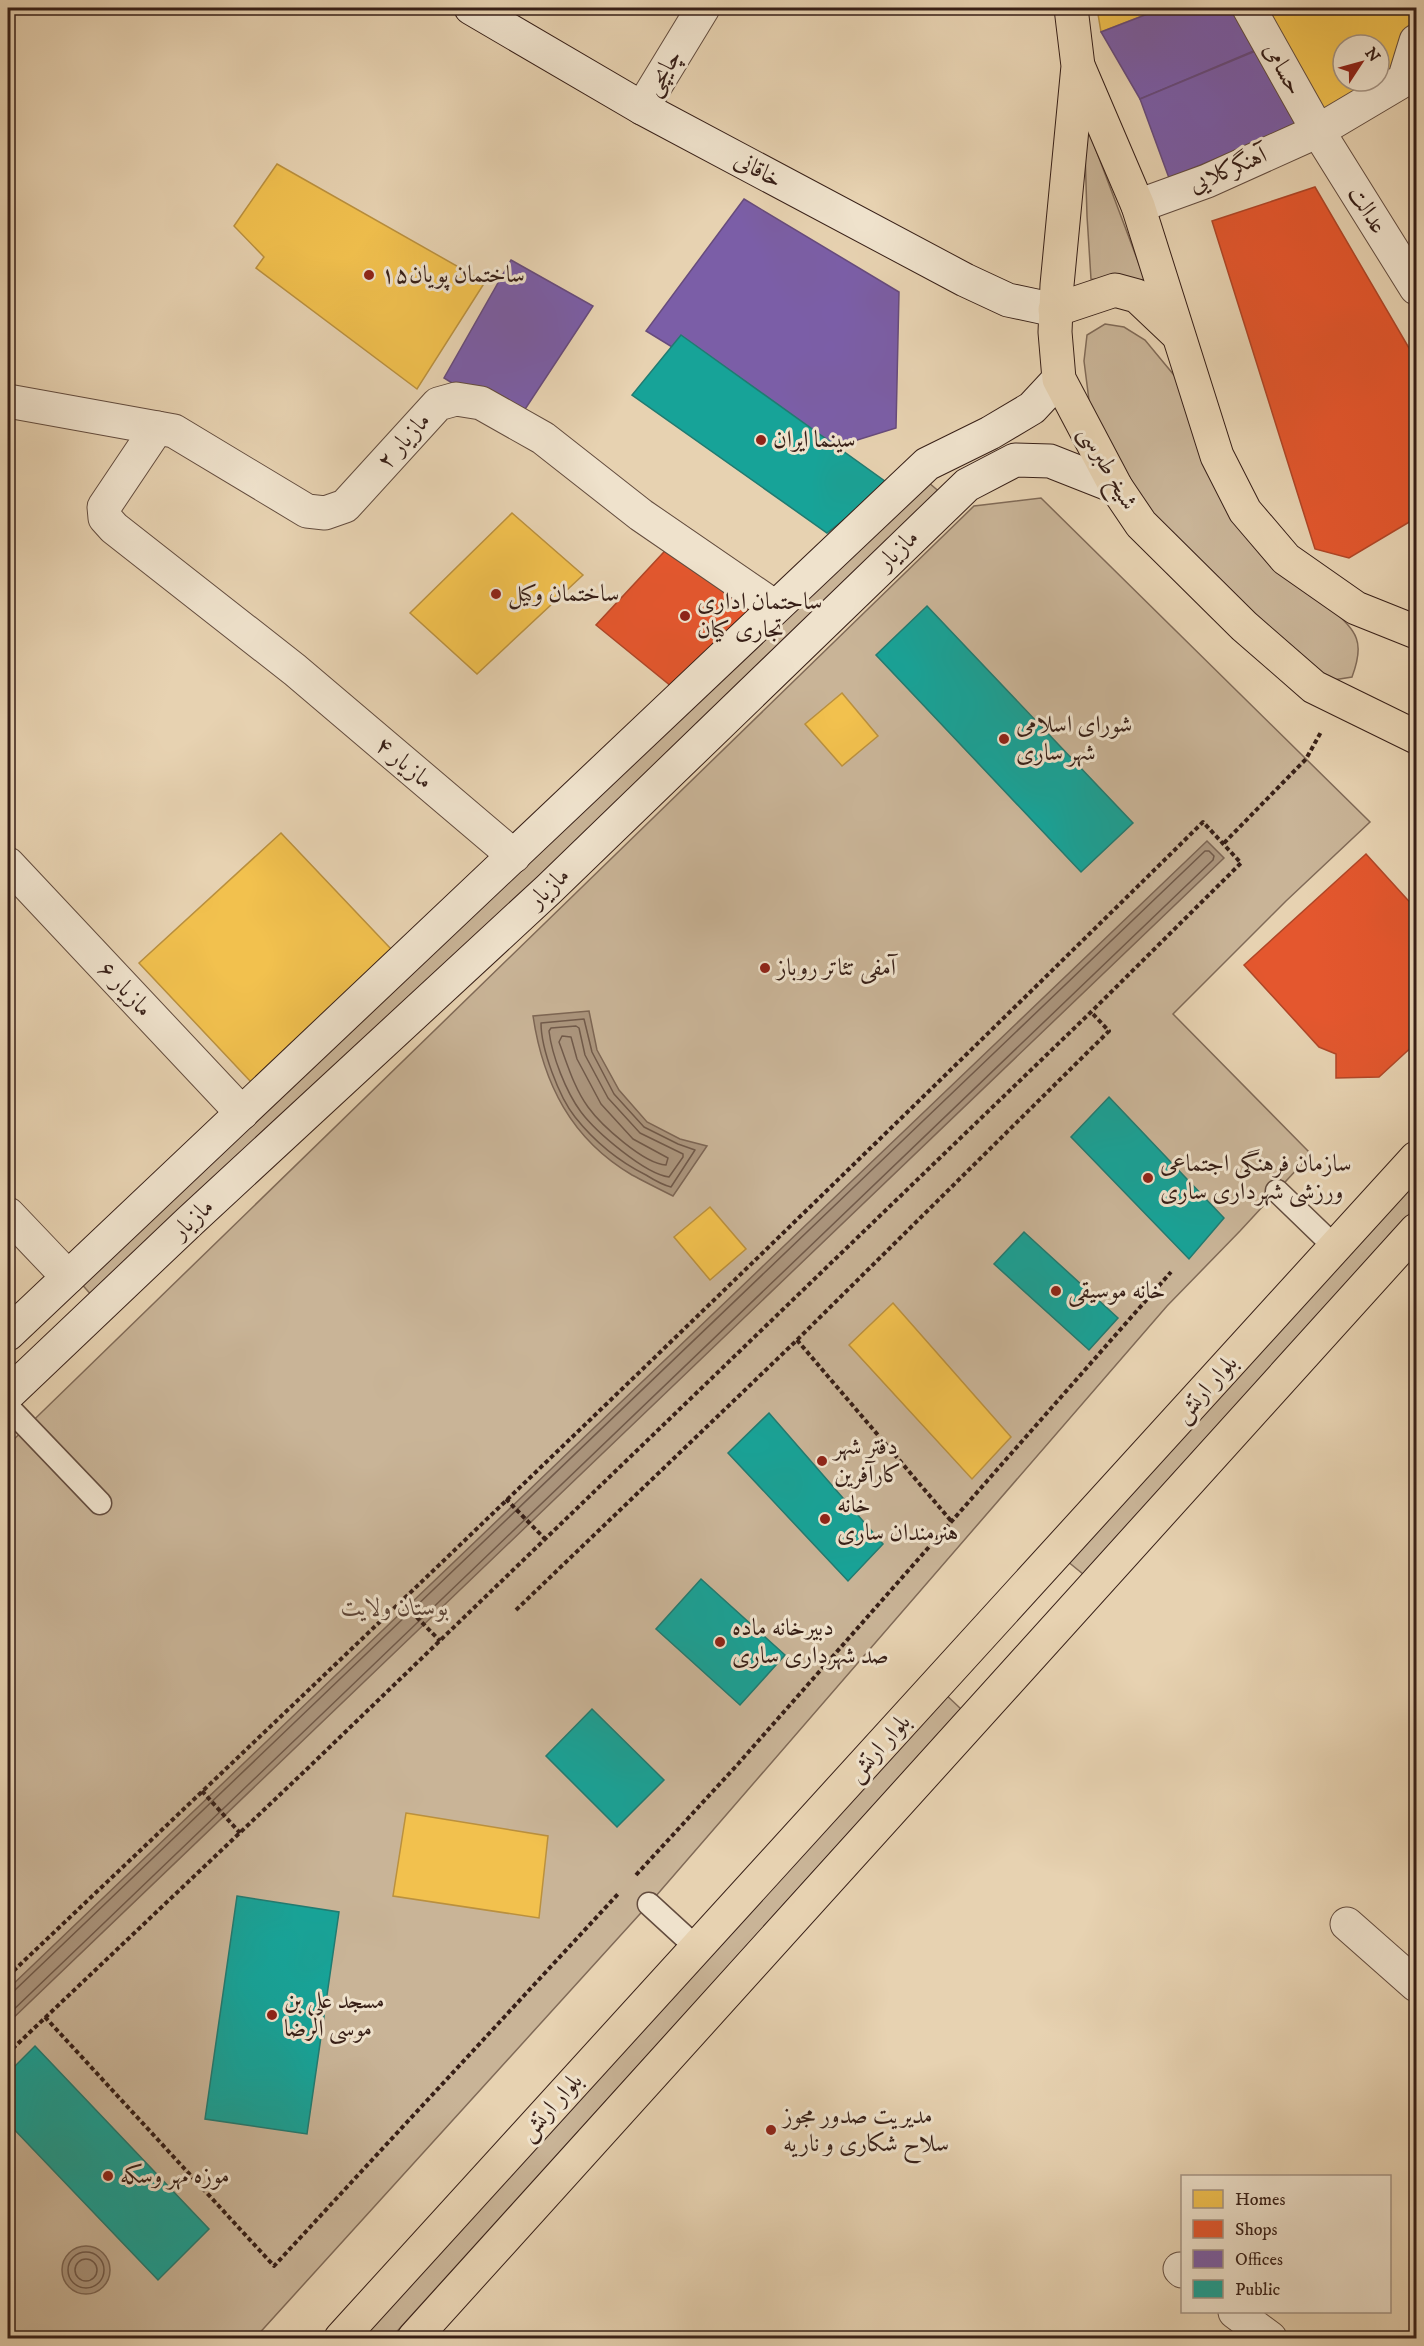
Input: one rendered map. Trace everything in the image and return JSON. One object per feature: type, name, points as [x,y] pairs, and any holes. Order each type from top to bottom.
[{"type":"main road","name":"چایچی","points":[[642,108],[703,8]]},
{"type":"main road","name":"شیخ طبرسی","points":[[1071,8],[1078,66],[1055,310],[1059,379],[1116,487],[1141,524],[1244,626],[1314,687],[1416,737]]},
{"type":"main road","name":"حسامی","points":[[1249,8],[1318,131]]},
{"type":"main road","name":"خاقانی","points":[[489,12],[642,108],[965,280],[1008,300],[1055,310]]},
{"type":"main road","name":"آهنگرکلایی","points":[[1138,206],[1207,181],[1318,131],[1404,80],[1416,41]]},
{"type":"main road","name":"شیخ طبرسی","points":[[1078,66],[1138,206],[1217,456],[1245,511],[1286,559],[1304,572],[1356,608],[1416,632]]},
{"type":"main road","name":"عدالت","points":[[1318,131],[1416,288]]},
{"type":"main road","points":[[1055,310],[1115,290],[1137,296],[1179,336]]},
{"type":"main road","name":"مازیار","points":[[8,1334],[927,464],[990,433],[1032,408],[1059,379]]},
{"type":"main road","name":"مازیار ۲","points":[[8,401],[174,431],[307,511],[325,513],[345,506],[438,404],[456,399],[481,403],[543,438],[641,514],[775,607]]},
{"type":"main road","name":"مازیار ۴","points":[[157,428],[104,507],[105,518],[123,535],[295,670],[514,856]]},
{"type":"main road","name":"مازیار","points":[[8,1394],[549,889],[967,485],[1015,460],[1050,461],[1116,487]]},
{"type":"main road","name":"مازیار ۶","points":[[8,864],[242,1113]]},
{"type":"main road","name":"بلوار ارتش","points":[[341,2338],[1416,1158]]},
{"type":"main road","points":[[8,1214],[68,1277]]},
{"type":"main road","name":"بلوار ارتش","points":[[414,2338],[1416,1230]]},
{"type":"main road","points":[[8,1346],[31,1371]]},
{"type":"main road","points":[[976,1641],[1014,1674]]},
{"type":"main road","points":[[1347,1924],[1416,1985]]},
{"type":"main road","points":[[1236,2313],[1270,2338]]},
{"type":"lane","points":[[1277,1191],[1335,1247]]},
{"type":"lane","points":[[8,1407],[100,1503]]},
{"type":"lane","points":[[649,1904],[697,1948]]},
{"type":"path","points":[[1224,843],[1306,759],[1337,699]]},
{"type":"path","points":[[8,1976],[401,1601],[986,1036],[1203,822],[1224,843],[1241,863],[1091,1012],[440,1641],[8,2053]]},
{"type":"path","points":[[516,1610],[797,1340],[1109,1031],[1091,1012]]},
{"type":"path","points":[[632,1878],[738,1764],[1171,1272]]},
{"type":"path","points":[[797,1340],[952,1522]]},
{"type":"path","points":[[506,1499],[545,1539]]},
{"type":"path","points":[[401,1601],[440,1641]]},
{"type":"path","points":[[202,1791],[240,1833]]},
{"type":"path","points":[[45,2017],[274,2266],[624,1887]]},
{"type":"green space","points":[[1084,118],[1145,280],[1091,279]]},
{"type":"green space","points":[[1105,324],[1124,327],[1145,340],[1178,380],[1209,463],[1352,630],[1358,645],[1358,654],[1352,677],[1327,681],[1307,669],[1143,503],[1091,416],[1084,361],[1087,335]]},
{"type":"green space","points":[[928,482],[943,495],[93,1297],[79,1281]]},
{"type":"green space","name":"بوستان ولایت","points":[[1041,498],[1370,822],[1286,901],[1173,1014],[1311,1154],[1167,1306],[649,1904],[255,2338],[8,2338],[8,1445],[974,506]]},
{"type":"green space","points":[[1416,1174],[1416,1207],[1083,1574],[1067,1561]]},
{"type":"green space","points":[[942,1691],[961,1709],[391,2338],[355,2338]]},
{"type":"water","points":[[1207,841],[1224,858],[8,2023],[8,1989]]},
{"type":"water","points":[[589,1011],[597,1050],[619,1090],[647,1122],[680,1139],[707,1146],[673,1196],[632,1175],[592,1144],[563,1107],[553,1086],[544,1064],[533,1016]]},
{"type":"water","points":[[81,2246],[91,2246],[103,2253],[110,2265],[110,2275],[103,2287],[91,2294],[81,2294],[66,2283],[62,2275],[62,2265],[73,2250]]},
{"type":"building: Homes","points":[[1097,8],[1163,8],[1101,32]]},
{"type":"building: Homes","points":[[1259,8],[1416,8],[1416,40],[1404,80],[1391,88],[1391,33],[1331,33],[1331,93],[1382,93],[1318,131]]},
{"type":"building: Homes","name":"ساختمان پویان۱۵","points":[[277,164],[485,282],[417,389],[256,268],[264,257],[234,226]]},
{"type":"building: Homes","name":"ساختمان وکیل","points":[[512,513],[583,575],[477,674],[410,613]]},
{"type":"building: Homes","points":[[842,693],[878,736],[842,766],[805,724]]},
{"type":"building: Homes","points":[[281,833],[391,949],[251,1082],[139,963]]},
{"type":"building: Homes","points":[[710,1207],[746,1249],[710,1280],[674,1237]]},
{"type":"building: Homes","points":[[893,1303],[1011,1437],[972,1479],[849,1345]]},
{"type":"building: Homes","points":[[406,1813],[548,1836],[539,1918],[393,1896]]},
{"type":"building: Shops","points":[[1315,187],[1416,360],[1416,518],[1349,558],[1315,549],[1212,221]]},
{"type":"building: Shops","name":"ساحتمان اداری تجاری کیان","points":[[676,539],[775,607],[682,695],[596,625]]},
{"type":"building: Shops","points":[[1366,854],[1416,909],[1416,1043],[1379,1077],[1336,1078],[1336,1054],[1319,1047],[1244,965]]},
{"type":"building: Offices","points":[[1163,8],[1249,8],[1270,44],[1140,99],[1101,32]]},
{"type":"building: Offices","points":[[1258,50],[1300,124],[1169,178],[1140,99]]},
{"type":"building: Offices","points":[[744,199],[899,292],[896,428],[835,447],[646,331]]},
{"type":"building: Offices","points":[[511,260],[593,306],[516,423],[444,378]]},
{"type":"building: Public","name":"سینما ایران","points":[[681,335],[889,484],[827,533],[632,395]]},
{"type":"building: Public","name":"شورای اسلامی شهر ساری","points":[[927,606],[1133,823],[1081,872],[876,655]]},
{"type":"building: Public","name":"سازمان فرهنگی اجتماعی ورزشی شهرداری ساری","points":[[1109,1097],[1224,1218],[1189,1259],[1071,1137]]},
{"type":"building: Public","name":"خانه موسیقی","points":[[1024,1232],[1118,1318],[1089,1350],[994,1264]]},
{"type":"building: Public","name":"خانه هنرمندان ساری","points":[[769,1413],[883,1544],[848,1581],[728,1453]]},
{"type":"building: Public","name":"دبیرخانه ماده صد شهرداری ساری","points":[[701,1579],[785,1655],[740,1705],[656,1629]]},
{"type":"building: Public","points":[[592,1709],[664,1780],[617,1827],[546,1756]]},
{"type":"building: Public","name":"مسجد علی بن موسی الرضا","points":[[237,1896],[339,1912],[307,2134],[205,2119]]},
{"type":"building: Public","name":"موزه مهر وسکه","points":[[35,2046],[209,2229],[158,2280],[8,2123],[8,2073]]},
{"type":"place","name":"ساختمان پویان۱۵","points":[[369,275]]},
{"type":"place","name":"سینما ایران","points":[[761,440]]},
{"type":"place","name":"ساختمان وکیل","points":[[496,594]]},
{"type":"place","name":"ساحتمان اداری تجاری کیان","points":[[685,616]]},
{"type":"place","name":"شورای اسلامی شهر ساری","points":[[1004,739]]},
{"type":"place","name":"آمفی تئاتر روباز","points":[[765,968]]},
{"type":"place","name":"سازمان فرهنگی اجتماعی ورزشی شهرداری ساری","points":[[1148,1178]]},
{"type":"place","name":"خانه موسیقی","points":[[1056,1291]]},
{"type":"place","name":"دفتر شهر کارآفرین","points":[[822,1461]]},
{"type":"place","name":"خانه هنرمندان ساری","points":[[825,1519]]},
{"type":"place","name":"دبیرخانه ماده صد شهرداری ساری","points":[[720,1642]]},
{"type":"place","name":"مسجد علی بن موسی الرضا","points":[[272,2015]]},
{"type":"place","name":"مدیریت صدور مجوز سلاح شکاری و ناریه","points":[[771,2130]]},
{"type":"place","name":"موزه مهر وسکه","points":[[108,2176]]}]
